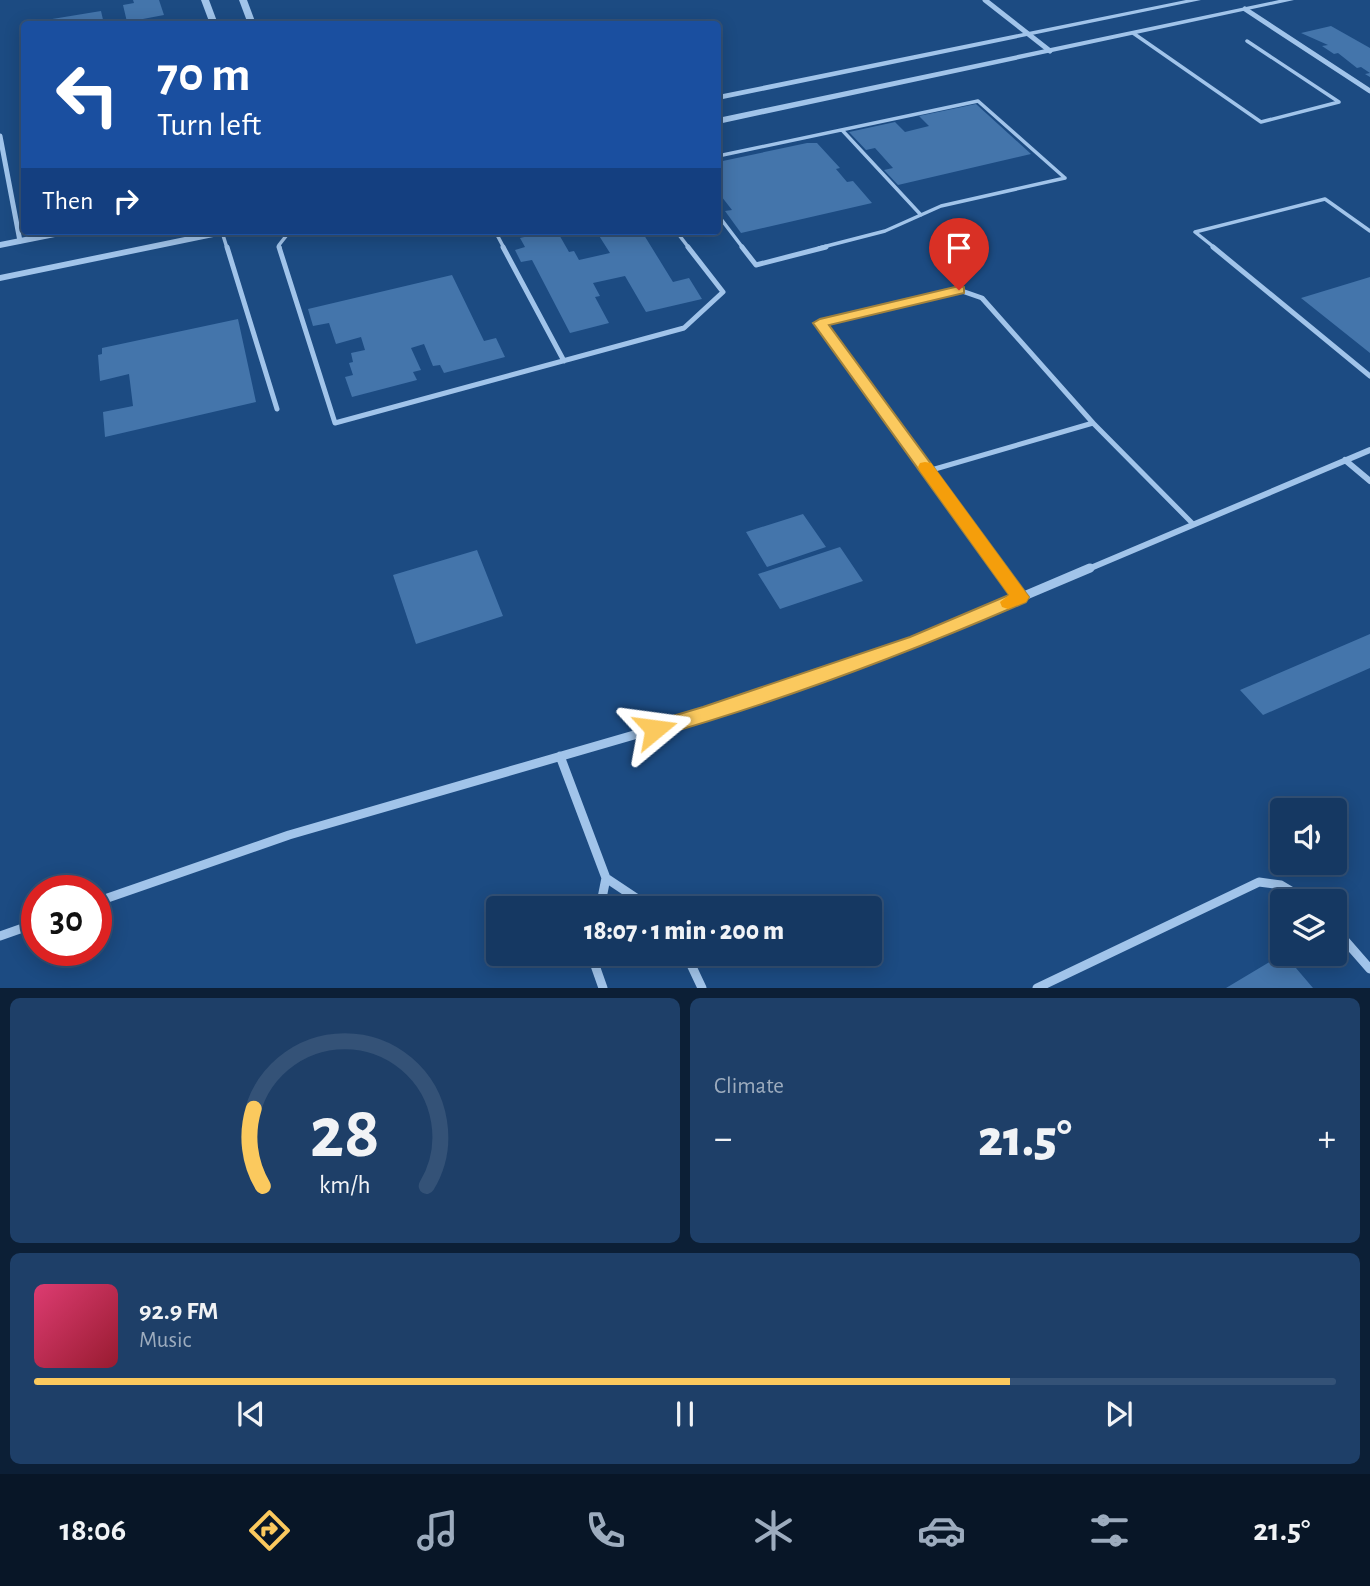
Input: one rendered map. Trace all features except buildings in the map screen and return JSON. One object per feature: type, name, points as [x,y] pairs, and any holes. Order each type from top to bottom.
[{"type":"street","points":[[205,0],[213,21]]},
{"type":"street","points":[[243,0],[251,21]]},
{"type":"street","points":[[985,0],[1050,51]]},
{"type":"street","points":[[721,97],[1197,0]]},
{"type":"street","points":[[721,120],[1290,0]]},
{"type":"street","points":[[1245,9],[1370,91]]},
{"type":"street","points":[[0,136],[20,241]]},
{"type":"street","points":[[0,245],[50,235]]},
{"type":"street","points":[[0,278],[210,235]]},
{"type":"street","points":[[112,896],[289,835],[728,707],[916,642],[1370,450]]},
{"type":"street","points":[[1345,460],[1370,481]]},
{"type":"street","points":[[560,756],[606,878],[602,896]]},
{"type":"street","points":[[606,878],[632,896]]},
{"type":"street","points":[[1037,988],[1259,882],[1286,889]]},
{"type":"street","points":[[0,936],[21,929]]},
{"type":"street","points":[[1347,943],[1370,969]]},
{"type":"street","points":[[593,966],[603,988]]},
{"type":"street","points":[[692,966],[702,988]]},
{"type":"lane","points":[[1133,33],[1261,122],[1339,102],[1247,41]]},
{"type":"lane","points":[[721,155],[978,101],[1065,178],[941,206],[885,231],[756,265],[721,219]]},
{"type":"lane","points":[[842,130],[921,215]]},
{"type":"lane","points":[[1370,231],[1325,199],[1195,232],[1370,376]]},
{"type":"lane","points":[[226,235],[277,409]]},
{"type":"lane","points":[[287,235],[279,245],[335,423],[684,328],[723,292],[679,235]]},
{"type":"lane","points":[[497,235],[564,361]]},
{"type":"lane","points":[[1020,597],[820,323],[959,290],[982,298],[1093,423],[1193,524]]},
{"type":"lane","points":[[928,471],[1093,423]]},
{"type":"slow traffic","points":[[925,467],[1020,597],[1008,602]]},
{"type":"route","points":[[655,729],[916,642],[1020,597],[820,323],[959,290]]}]
